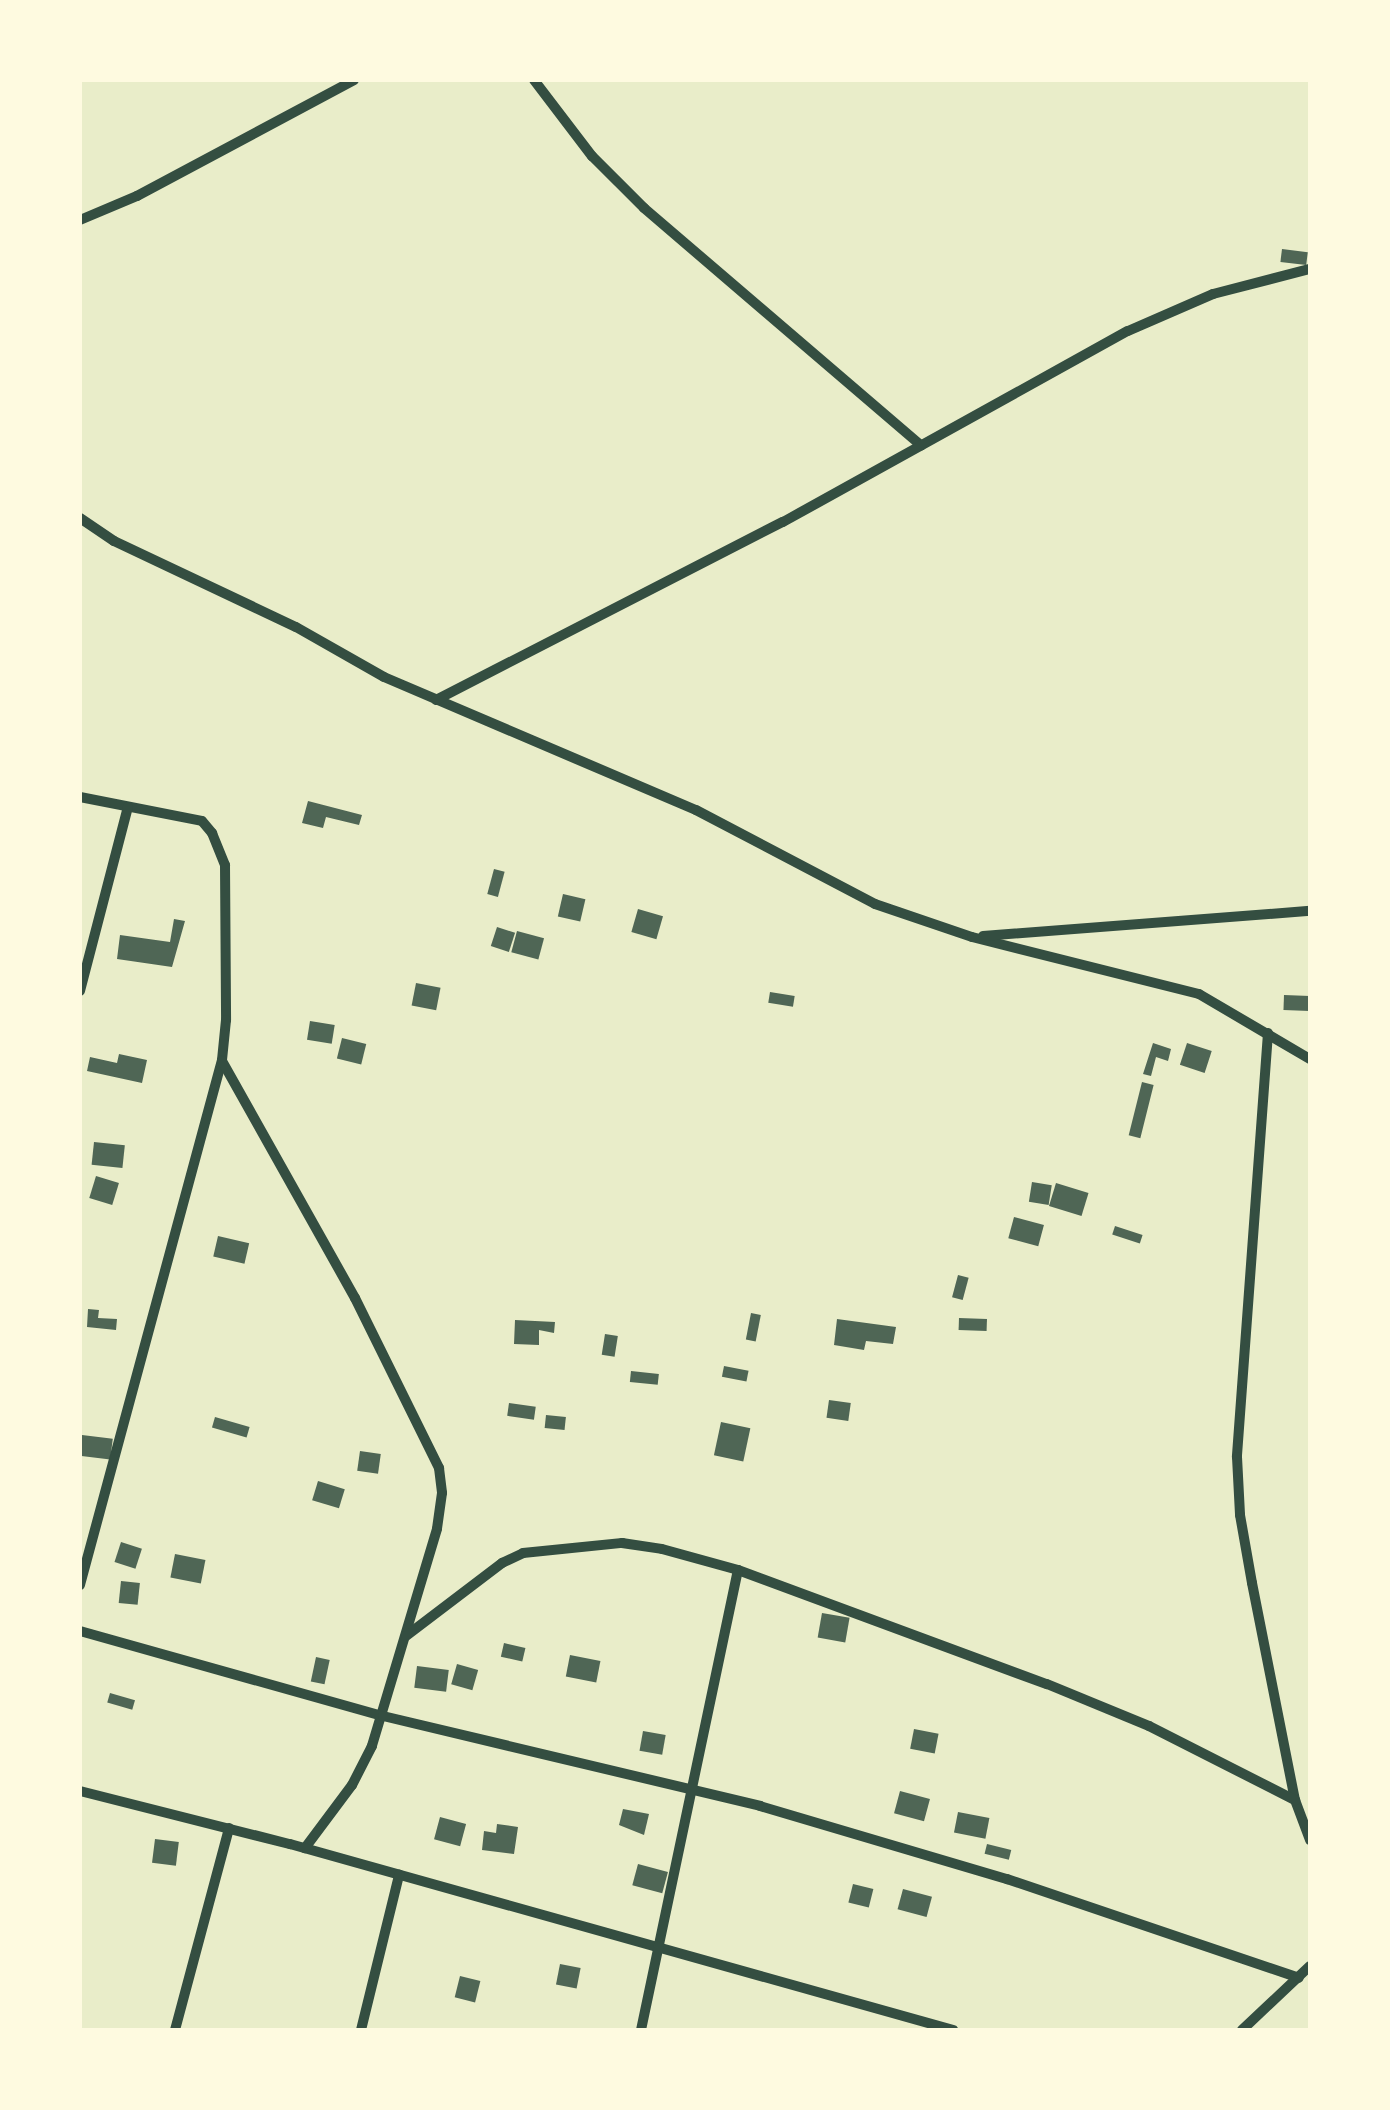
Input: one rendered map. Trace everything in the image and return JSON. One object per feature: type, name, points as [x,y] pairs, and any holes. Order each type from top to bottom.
[{"type":"street","points":[[80,220],[138,196],[354,80]]},
{"type":"street","points":[[534,80],[592,156],[644,208],[921,445]]},
{"type":"street","points":[[436,700],[921,445],[1128,331],[1213,294],[1310,269]]},
{"type":"street","points":[[80,518],[114,541],[296,627],[384,677],[696,810],[875,904],[972,937],[1199,994],[1310,1059]]},
{"type":"street","points":[[80,797],[202,821],[212,832],[225,865],[222,1060],[80,1586]]},
{"type":"street","points":[[80,991],[128,807]]},
{"type":"street","points":[[972,937],[1172,925],[1310,910]]},
{"type":"street","points":[[1268,1033],[1236,1457],[1240,1514],[1295,1800],[1310,1840]]},
{"type":"street","points":[[222,1060],[280,1172],[355,1298],[439,1468],[442,1493],[436,1529],[382,1716],[352,1785],[305,1848]]},
{"type":"street","points":[[406,1636],[523,1553],[622,1543],[738,1570],[902,1628],[1149,1726],[1295,1800]]},
{"type":"street","points":[[641,2030],[738,1570]]},
{"type":"street","points":[[80,1630],[382,1716],[692,1790],[1007,1879],[1299,1978]]},
{"type":"street","points":[[80,1791],[305,1848],[954,2030]]},
{"type":"street","points":[[175,2030],[229,1828]]},
{"type":"street","points":[[361,2030],[399,1875]]},
{"type":"street","points":[[1242,2030],[1310,1966]]},
{"type":"building","points":[[1282,249],[1308,252],[1306,265],[1280,262]]},
{"type":"building","points":[[308,801],[362,815],[359,825],[326,817],[323,828],[302,823]]},
{"type":"building","points":[[494,869],[505,872],[498,897],[487,894]]},
{"type":"building","points":[[563,894],[585,899],[580,922],[558,916]]},
{"type":"building","points":[[638,909],[663,916],[656,939],[631,932]]},
{"type":"building","points":[[174,919],[185,921],[172,967],[117,959],[120,935],[170,942]]},
{"type":"building","points":[[497,927],[515,933],[509,952],[491,946]]},
{"type":"building","points":[[517,931],[544,938],[538,959],[511,952]]},
{"type":"building","points":[[416,983],[441,988],[436,1010],[412,1006]]},
{"type":"building","points":[[770,992],[795,996],[793,1007],[768,1003]]},
{"type":"building","points":[[1284,995],[1310,996],[1309,1011],[1283,1010]]},
{"type":"building","points":[[310,1021],[335,1025],[332,1044],[307,1040]]},
{"type":"building","points":[[342,1038],[366,1044],[361,1064],[337,1058]]},
{"type":"building","points":[[1153,1043],[1171,1049],[1168,1061],[1156,1057],[1151,1076],[1143,1074]]},
{"type":"building","points":[[1187,1043],[1212,1051],[1205,1073],[1180,1065]]},
{"type":"building","points":[[119,1054],[147,1060],[142,1083],[87,1071],[90,1057],[117,1063]]},
{"type":"building","points":[[1142,1082],[1154,1085],[1140,1138],[1129,1135]]},
{"type":"building","points":[[94,1142],[125,1145],[122,1168],[92,1165]]},
{"type":"building","points":[[96,1176],[119,1183],[112,1205],[89,1198]]},
{"type":"building","points":[[1032,1182],[1052,1185],[1049,1205],[1029,1202]]},
{"type":"building","points":[[1056,1183],[1089,1193],[1081,1216],[1049,1206]]},
{"type":"building","points":[[1014,1217],[1044,1225],[1038,1246],[1008,1238]]},
{"type":"building","points":[[1115,1226],[1143,1235],[1140,1244],[1112,1235]]},
{"type":"building","points":[[218,1236],[249,1243],[244,1264],[213,1256]]},
{"type":"building","points":[[958,1275],[969,1278],[963,1300],[952,1297]]},
{"type":"building","points":[[88,1309],[99,1310],[98,1318],[117,1319],[116,1330],[87,1327]]},
{"type":"building","points":[[751,1313],[761,1315],[756,1341],[746,1340]]},
{"type":"building","points":[[959,1318],[987,1319],[987,1331],[959,1330]]},
{"type":"building","points":[[837,1319],[896,1327],[893,1344],[866,1341],[864,1350],[834,1345]]},
{"type":"building","points":[[515,1320],[555,1322],[554,1333],[539,1330],[539,1345],[514,1344]]},
{"type":"building","points":[[605,1334],[618,1336],[615,1357],[602,1355]]},
{"type":"building","points":[[724,1366],[749,1371],[746,1382],[722,1377]]},
{"type":"building","points":[[631,1371],[659,1374],[658,1385],[630,1382]]},
{"type":"building","points":[[829,1400],[851,1403],[848,1421],[826,1418]]},
{"type":"building","points":[[509,1403],[536,1407],[534,1420],[507,1416]]},
{"type":"building","points":[[546,1415],[566,1417],[565,1430],[545,1428]]},
{"type":"building","points":[[215,1417],[250,1427],[247,1437],[212,1428]]},
{"type":"building","points":[[721,1422],[750,1428],[743,1461],[714,1455]]},
{"type":"building","points":[[82,1435],[113,1439],[110,1460],[80,1456]]},
{"type":"building","points":[[360,1451],[381,1454],[378,1474],[357,1471]]},
{"type":"building","points":[[318,1481],[345,1489],[339,1508],[312,1500]]},
{"type":"building","points":[[121,1542],[142,1549],[135,1569],[115,1562]]},
{"type":"building","points":[[175,1554],[205,1560],[201,1583],[170,1578]]},
{"type":"building","points":[[121,1581],[140,1583],[138,1605],[119,1603]]},
{"type":"building","points":[[822,1613],[850,1618],[845,1642],[818,1638]]},
{"type":"building","points":[[504,1643],[525,1648],[522,1662],[501,1657]]},
{"type":"building","points":[[570,1655],[600,1661],[596,1683],[566,1677]]},
{"type":"building","points":[[316,1657],[330,1660],[324,1684],[311,1681]]},
{"type":"building","points":[[457,1664],[478,1670],[472,1690],[451,1684]]},
{"type":"building","points":[[417,1666],[449,1670],[446,1692],[414,1688]]},
{"type":"building","points":[[110,1693],[135,1700],[132,1710],[107,1703]]},
{"type":"building","points":[[914,1729],[939,1734],[935,1753],[910,1749]]},
{"type":"building","points":[[643,1731],[666,1735],[662,1755],[640,1751]]},
{"type":"building","points":[[900,1791],[930,1799],[924,1821],[894,1813]]},
{"type":"building","points":[[623,1809],[649,1814],[644,1835],[619,1825]]},
{"type":"building","points":[[958,1812],[989,1818],[985,1839],[954,1833]]},
{"type":"building","points":[[440,1817],[466,1824],[460,1846],[434,1839]]},
{"type":"building","points":[[497,1824],[518,1827],[514,1854],[482,1850],[484,1831],[496,1833]]},
{"type":"building","points":[[155,1839],[179,1842],[176,1866],[152,1863]]},
{"type":"building","points":[[987,1844],[1011,1850],[1009,1860],[985,1854]]},
{"type":"building","points":[[638,1864],[668,1872],[662,1893],[632,1885]]},
{"type":"building","points":[[853,1884],[873,1889],[869,1908],[848,1902]]},
{"type":"building","points":[[903,1889],[932,1897],[927,1917],[898,1909]]},
{"type":"building","points":[[560,1964],[581,1968],[577,1989],[556,1985]]},
{"type":"building","points":[[460,1976],[480,1981],[475,2002],[455,1997]]}]
